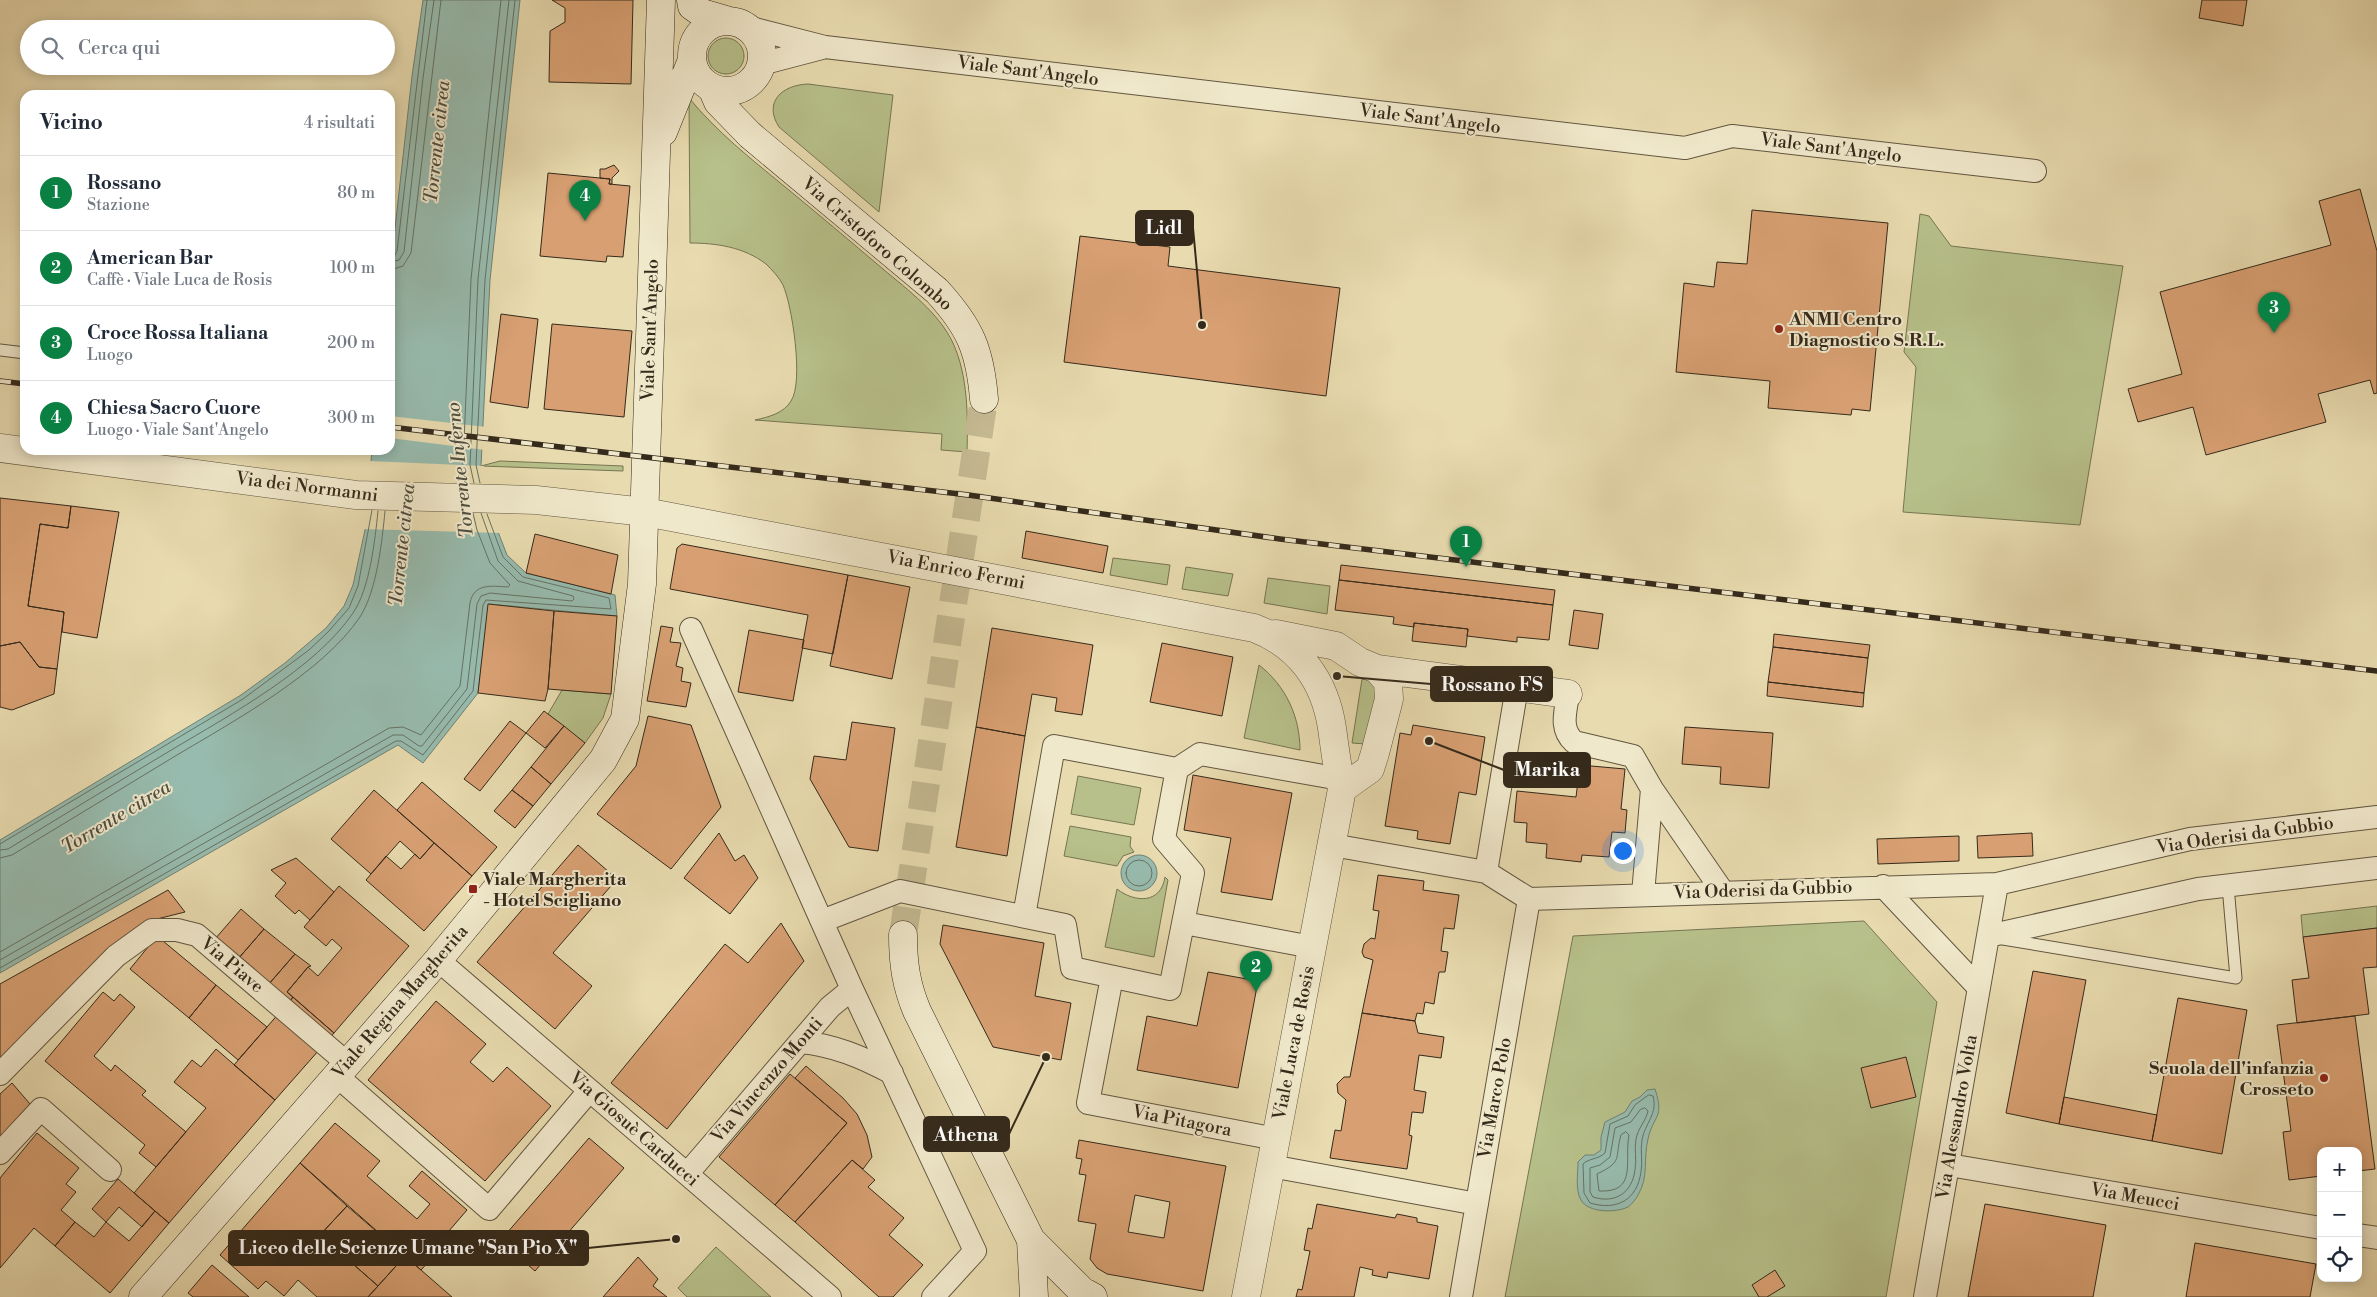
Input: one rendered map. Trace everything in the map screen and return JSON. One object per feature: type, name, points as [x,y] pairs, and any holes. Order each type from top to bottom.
[{"type":"main road","name":"Viale Sant'Angelo","points":[[644,512],[661,0]]},
{"type":"main road","points":[[676,0],[680,28],[692,54],[695,71],[702,81],[712,88],[724,91],[736,90],[746,85],[758,70]]},
{"type":"main road","name":"Viale Sant'Angelo","points":[[691,0],[692,6],[702,13],[738,24]]},
{"type":"main road","points":[[692,54],[698,37],[706,28],[717,22],[738,24],[760,43],[762,54],[746,104],[745,119],[750,135]]},
{"type":"main road","name":"Viale Sant'Angelo","points":[[656,149],[692,54]]},
{"type":"main road","name":"Via Cristoforo Colombo","points":[[712,88],[718,102],[750,135],[937,291],[957,314],[973,341],[981,370],[984,399]]},
{"type":"main road","name":"Via dei Normanni","points":[[0,448],[20,451]]},
{"type":"main road","name":"Via dei Normanni","points":[[53,455],[356,495],[536,500],[644,512]]},
{"type":"main road","name":"Via Enrico Fermi","points":[[644,512],[1254,628],[1266,632]]},
{"type":"main road","name":"Viale Regina Margherita","points":[[143,1297],[438,960],[603,760],[625,719],[642,584],[644,512]]},
{"type":"main road","points":[[1266,632],[1336,646],[1360,662],[1377,669],[1568,694]]},
{"type":"main road","name":"Viale Luca de Rosis","points":[[1246,1297],[1332,845],[1341,784],[1329,713],[1316,678],[1292,648],[1266,632]]},
{"type":"main road","points":[[1341,784],[1370,769],[1387,709],[1388,682],[1377,669]]},
{"type":"main road","points":[[1387,709],[1400,689],[1438,677]]},
{"type":"main road","points":[[903,935],[903,963],[907,987],[917,1011],[1031,1240],[1082,1290],[1093,1297]]},
{"type":"main road","points":[[1031,1240],[1034,1297]]},
{"type":"street","name":"Viale Sant'Angelo","points":[[738,24],[825,47],[1685,148],[1732,136],[2035,171]]},
{"type":"street","name":"Viale Sant'Angelo","points":[[758,70],[825,47]]},
{"type":"street","points":[[691,629],[852,989],[975,1251],[933,1297]]},
{"type":"street","points":[[1486,872],[1517,687]]},
{"type":"street","points":[[1568,694],[1564,724],[1567,736],[1574,742],[1633,756],[1652,789],[1722,892]]},
{"type":"street","points":[[1024,916],[1054,746],[1177,768],[1200,754],[1341,784]]},
{"type":"street","points":[[822,921],[900,891],[1065,925],[1072,968],[1170,989],[1193,874],[1164,839],[1177,768]]},
{"type":"street","points":[[1643,894],[1652,789]]},
{"type":"street","name":"Via Oderisi da Gubbio","points":[[1530,899],[1883,886],[1997,884],[2190,839],[2377,816]]},
{"type":"street","points":[[1332,845],[1486,872],[1530,899]]},
{"type":"street","points":[[1988,936],[2198,889],[2377,868]]},
{"type":"street","name":"Via Alessandro Volta","points":[[1925,1297],[1997,884]]},
{"type":"street","points":[[1883,886],[1979,988]]},
{"type":"street","name":"Via Marco Polo","points":[[1461,1297],[1530,899]]},
{"type":"street","points":[[1184,923],[1312,947]]},
{"type":"street","name":"Via Piave","points":[[0,1074],[116,956],[152,930],[177,930],[197,935],[489,1209],[590,1091]]},
{"type":"street","name":"Via Giosuè Carducci","points":[[438,960],[830,1297]]},
{"type":"street","name":"Via Pitagora","points":[[1112,977],[1088,1102],[1276,1140]]},
{"type":"street","name":"Via Vincenzo Monti","points":[[686,1174],[830,1007],[852,989]]},
{"type":"street","points":[[800,1042],[819,1044],[848,1052],[892,1073]]},
{"type":"street","points":[[0,1153],[41,1109],[110,1170]]},
{"type":"street","name":"Via Meucci","points":[[1949,1165],[2317,1227]]},
{"type":"street","points":[[1271,1166],[1477,1204]]},
{"type":"street","points":[[2362,1236],[2377,1238]]},
{"type":"lane","points":[[0,350],[20,352]]},
{"type":"lane","points":[[1988,936],[2236,978],[2228,886]]},
{"type":"green space","points":[[726,38],[733,39],[739,43],[743,49],[743,63],[739,69],[733,73],[726,74],[719,73],[713,69],[709,63],[708,56],[709,49],[713,43],[719,39]]},
{"type":"green space","points":[[808,84],[893,95],[879,212],[779,127],[773,110],[778,96],[790,88]]},
{"type":"green space","points":[[689,98],[734,144],[912,294],[940,322],[953,343],[962,369],[967,410],[967,452],[941,450],[942,434],[755,420],[771,416],[784,409],[791,401],[795,391],[797,361],[790,309],[783,285],[766,264],[757,258],[730,247],[690,243]]},
{"type":"green space","points":[[1920,214],[1929,216],[1951,246],[2123,266],[2080,525],[1903,512],[1916,367],[1904,352]]},
{"type":"green space","points":[[500,461],[623,466],[623,471],[481,466]]},
{"type":"green space","points":[[1113,558],[1170,565],[1167,585],[1110,575]]},
{"type":"green space","points":[[1186,567],[1233,574],[1228,596],[1182,589]]},
{"type":"green space","points":[[1268,578],[1330,586],[1327,614],[1264,603]]},
{"type":"green space","points":[[1259,665],[1277,682],[1290,703],[1297,726],[1300,750],[1244,738]]},
{"type":"green space","points":[[1362,679],[1371,680],[1378,687],[1365,744],[1352,743]]},
{"type":"green space","points":[[562,690],[611,694],[603,718],[585,743],[548,714]]},
{"type":"green space","points":[[1078,776],[1141,788],[1134,825],[1071,814]]},
{"type":"green space","points":[[1070,826],[1131,837],[1130,846],[1134,852],[1123,856],[1117,866],[1064,856]]},
{"type":"green space","points":[[1165,877],[1168,880],[1154,957],[1105,947],[1117,889],[1132,897],[1146,898],[1158,892],[1163,886]]},
{"type":"green space","points":[[2377,906],[2377,928],[2303,937],[2301,915]]},
{"type":"green space","points":[[1864,921],[1937,1002],[1886,1297],[1505,1297],[1573,936]]},
{"type":"green space","points":[[716,1247],[771,1297],[687,1297],[678,1288]]},
{"type":"water","points":[[423,0],[520,0],[490,280],[481,466],[495,524],[507,555],[526,573],[615,595],[617,616],[489,604],[478,693],[423,763],[398,745],[0,973],[0,840],[241,695],[285,663],[326,628],[344,606],[353,585],[365,530],[372,455],[395,455],[395,228],[412,76]]},
{"type":"water","points":[[1139,855],[1146,856],[1152,860],[1156,866],[1156,880],[1152,886],[1146,890],[1139,891],[1132,890],[1126,886],[1122,880],[1121,873],[1122,866],[1126,860],[1132,856]]},
{"type":"water","points":[[1655,1089],[1659,1106],[1648,1139],[1644,1181],[1638,1195],[1629,1206],[1623,1209],[1603,1211],[1590,1207],[1579,1196],[1577,1186],[1578,1162],[1585,1155],[1594,1155],[1601,1150],[1601,1137],[1605,1122],[1625,1112],[1632,1101],[1640,1097],[1647,1090]]},
{"type":"pier","points":[[395,417],[486,427],[485,450],[395,439]]},
{"type":"pier","points":[[369,461],[484,466],[501,533],[362,529]]},
{"type":"building","points":[[552,0],[633,0],[631,84],[549,82],[550,31],[565,22],[565,8]]},
{"type":"building","points":[[2202,0],[2247,0],[2243,26],[2199,18]]},
{"type":"building","points":[[614,165],[619,171],[612,178],[612,184],[609,184],[610,179],[600,178],[600,169]]},
{"type":"building","points":[[548,173],[610,179],[609,184],[630,186],[623,257],[607,256],[606,262],[540,256]]},
{"type":"building","points":[[2360,189],[2377,251],[2377,393],[2374,394],[2370,380],[2318,394],[2326,422],[2206,455],[2193,407],[2138,422],[2128,389],[2182,374],[2160,292],[2331,245],[2319,201]]},
{"type":"building","name":"ANMI Centro Diagnostico S.R.L.","points":[[1752,210],[1888,223],[1870,411],[1852,409],[1851,415],[1768,408],[1770,381],[1676,372],[1684,283],[1714,287],[1717,262],[1747,264]]},
{"type":"building","points":[[1080,236],[1170,247],[1168,266],[1340,288],[1326,396],[1064,362]]},
{"type":"building","points":[[501,314],[538,319],[528,408],[490,402]]},
{"type":"building","points":[[552,324],[632,331],[624,417],[544,409]]},
{"type":"building","points":[[0,498],[71,506],[68,528],[40,524],[28,606],[64,612],[57,669],[39,667],[20,642],[0,646]]},
{"type":"building","points":[[71,506],[119,512],[97,638],[62,632],[64,612],[28,606],[40,524],[68,528]]},
{"type":"building","points":[[1026,531],[1108,546],[1103,573],[1022,558]]},
{"type":"building","points":[[535,534],[618,555],[611,594],[526,573]]},
{"type":"building","points":[[682,544],[848,575],[833,654],[802,648],[808,615],[670,589],[677,548]]},
{"type":"building","points":[[1341,565],[1555,590],[1553,605],[1339,580]]},
{"type":"building","points":[[848,575],[910,587],[892,679],[830,666]]},
{"type":"building","points":[[1339,580],[1553,605],[1549,640],[1517,637],[1517,642],[1467,636],[1468,629],[1414,623],[1414,627],[1393,624],[1394,617],[1335,610]]},
{"type":"building","points":[[488,604],[554,611],[548,689],[545,701],[478,693]]},
{"type":"building","points":[[1574,610],[1603,614],[1598,649],[1569,645]]},
{"type":"building","points":[[554,611],[617,616],[611,694],[548,689]]},
{"type":"building","points":[[1414,623],[1468,629],[1466,647],[1412,641]]},
{"type":"building","points":[[661,626],[673,628],[670,642],[681,643],[676,666],[683,668],[681,681],[691,683],[686,707],[647,701]]},
{"type":"building","points":[[992,628],[1093,645],[1082,715],[1055,711],[1057,698],[1032,694],[1025,736],[976,727]]},
{"type":"building","points":[[749,630],[804,640],[793,701],[738,692]]},
{"type":"building","points":[[1774,634],[1870,645],[1868,658],[1773,647]]},
{"type":"building","points":[[20,642],[39,667],[57,669],[54,694],[12,710],[0,707],[0,646]]},
{"type":"building","points":[[1162,643],[1233,657],[1222,716],[1150,702]]},
{"type":"building","points":[[1773,647],[1868,658],[1864,693],[1768,682]]},
{"type":"building","points":[[1768,682],[1864,693],[1863,707],[1767,696]]},
{"type":"building","points":[[544,711],[564,726],[545,748],[526,733]]},
{"type":"building","points":[[648,716],[691,725],[721,807],[671,869],[597,814],[636,766]]},
{"type":"building","points":[[510,721],[526,733],[480,791],[464,779]]},
{"type":"building","points":[[852,722],[895,728],[878,851],[849,847],[810,779],[814,756],[846,760]]},
{"type":"building","points":[[1413,725],[1485,737],[1476,795],[1459,792],[1450,844],[1417,839],[1418,831],[1385,826],[1400,733],[1411,735]]},
{"type":"building","points":[[564,726],[585,743],[551,784],[531,767]]},
{"type":"building","points":[[976,727],[1025,736],[1007,856],[956,847]]},
{"type":"building","points":[[1685,727],[1773,733],[1769,788],[1720,784],[1721,767],[1682,764]]},
{"type":"building","points":[[1580,765],[1625,769],[1621,809],[1627,810],[1625,833],[1612,832],[1609,857],[1582,855],[1581,862],[1546,858],[1547,844],[1526,842],[1527,823],[1514,822],[1517,791],[1576,797]]},
{"type":"building","points":[[531,767],[551,784],[533,806],[512,790]]},
{"type":"building","points":[[1193,775],[1292,793],[1272,900],[1221,892],[1231,838],[1184,830]]},
{"type":"building","points":[[422,782],[497,847],[472,876],[397,810]]},
{"type":"building","points":[[374,790],[434,843],[420,859],[400,841],[371,874],[331,839]]},
{"type":"building","points":[[512,790],[533,806],[515,828],[494,811]]},
{"type":"building","points":[[719,833],[735,861],[744,855],[758,878],[730,914],[684,878]]},
{"type":"building","points":[[2032,833],[2033,856],[1978,858],[1977,836]]},
{"type":"building","points":[[1959,836],[1959,861],[1878,864],[1877,839]]},
{"type":"building","points":[[434,843],[472,876],[424,931],[366,880],[386,856],[401,869],[415,854],[420,859]]},
{"type":"building","points":[[578,845],[617,879],[553,953],[592,986],[555,1029],[477,962]]},
{"type":"building","points":[[296,858],[334,892],[310,920],[299,910],[295,914],[275,896],[286,883],[271,870]]},
{"type":"building","points":[[1378,875],[1424,881],[1423,890],[1459,895],[1454,929],[1444,928],[1441,951],[1448,952],[1445,972],[1439,972],[1434,1004],[1425,1002],[1423,1014],[1417,1013],[1415,1021],[1362,1013],[1373,960],[1364,957],[1362,952],[1364,944],[1371,938],[1375,939],[1379,911],[1373,910]]},
{"type":"building","points":[[339,886],[409,946],[334,1033],[287,992],[308,967],[318,976],[342,948],[332,939],[326,946],[304,927]]},
{"type":"building","points":[[168,890],[185,912],[153,920],[0,1060],[0,984]]},
{"type":"building","points":[[241,909],[264,929],[238,959],[215,939]]},
{"type":"building","points":[[781,923],[804,961],[667,1129],[611,1083],[725,944],[748,963]]},
{"type":"building","points":[[943,925],[1044,943],[1035,996],[1071,1003],[1061,1060],[993,1047],[940,944]]},
{"type":"building","points":[[2377,928],[2377,967],[2363,968],[2369,1014],[2297,1023],[2292,980],[2309,978],[2303,937]]},
{"type":"building","points":[[264,929],[295,954],[268,985],[238,959]]},
{"type":"building","points":[[157,936],[216,985],[189,1018],[130,969]]},
{"type":"building","points":[[295,954],[311,966],[308,967],[287,992],[293,997],[288,1004],[268,985]]},
{"type":"building","points":[[2033,971],[2086,980],[2059,1124],[2006,1113]]},
{"type":"building","points":[[1208,972],[1258,981],[1238,1088],[1137,1070],[1147,1016],[1197,1026]]},
{"type":"building","points":[[216,985],[267,1027],[238,1060],[189,1018]]},
{"type":"building","points":[[103,992],[114,1001],[120,994],[135,1007],[94,1056],[111,1071],[115,1065],[146,1091],[142,1095],[186,1132],[156,1167],[139,1153],[145,1145],[45,1061]]},
{"type":"building","points":[[293,997],[334,1033],[275,1100],[234,1065]]},
{"type":"building","points":[[2178,998],[2247,1010],[2222,1154],[2152,1141]]},
{"type":"building","points":[[436,1001],[486,1044],[470,1062],[493,1082],[507,1067],[551,1106],[485,1181],[368,1080]]},
{"type":"building","points":[[1362,1013],[1415,1021],[1418,1033],[1444,1037],[1441,1058],[1419,1055],[1414,1090],[1426,1092],[1423,1113],[1412,1112],[1409,1135],[1412,1136],[1407,1169],[1330,1158],[1335,1130],[1341,1131],[1346,1100],[1338,1093],[1337,1084],[1344,1077],[1350,1077]]},
{"type":"building","name":"Scuola dell'infanzia Crosseto","points":[[2355,1016],[2375,1169],[2362,1171],[2362,1147],[2317,1147],[2317,1176],[2289,1180],[2283,1132],[2291,1131],[2277,1025]]},
{"type":"building","points":[[216,1049],[275,1100],[169,1223],[134,1193],[206,1108],[174,1082],[192,1060],[201,1067]]},
{"type":"building","points":[[1906,1057],[1916,1097],[1871,1108],[1861,1068]]},
{"type":"building","points":[[806,1066],[843,1098],[857,1114],[867,1135],[872,1157],[863,1169],[852,1160],[795,1222],[775,1205],[847,1123],[795,1078]]},
{"type":"building","points":[[790,1074],[847,1123],[775,1205],[719,1157]]},
{"type":"building","points":[[12,1083],[30,1104],[0,1137],[0,1094]]},
{"type":"building","points":[[2064,1097],[2157,1115],[2152,1141],[2059,1124]]},
{"type":"building","points":[[335,1123],[380,1161],[367,1176],[417,1219],[430,1204],[409,1186],[422,1171],[467,1210],[442,1239],[442,1247],[421,1270],[300,1163]]},
{"type":"building","points":[[37,1133],[79,1168],[66,1184],[76,1192],[61,1210],[75,1222],[55,1246],[34,1228],[0,1268],[0,1178]]},
{"type":"building","points":[[589,1138],[624,1168],[535,1271],[500,1241]]},
{"type":"building","points":[[1079,1140],[1226,1166],[1203,1291],[1107,1274],[1097,1268],[1090,1259],[1096,1224],[1078,1221],[1086,1175],[1079,1174],[1082,1159],[1076,1158]],"holes":[[[1135,1195],[1170,1202],[1164,1238],[1128,1232]]]},
{"type":"building","points":[[852,1160],[875,1180],[868,1187],[904,1218],[889,1235],[923,1265],[893,1297],[879,1297],[795,1222]]},
{"type":"building","points":[[300,1163],[347,1206],[320,1235],[378,1286],[368,1297],[317,1297],[298,1280],[284,1296],[266,1281],[258,1289],[220,1255]]},
{"type":"building","points":[[118,1179],[155,1211],[142,1227],[119,1207],[106,1222],[92,1209]]},
{"type":"building","points":[[1317,1204],[1395,1218],[1397,1214],[1417,1218],[1417,1222],[1438,1226],[1429,1279],[1388,1272],[1387,1278],[1372,1275],[1373,1270],[1360,1267],[1354,1297],[1296,1297],[1298,1289],[1302,1290],[1310,1251],[1304,1250],[1308,1228],[1312,1229]]},
{"type":"building","points":[[1985,1204],[2106,1225],[2093,1297],[1968,1297]]},
{"type":"building","points":[[347,1206],[405,1256],[378,1286],[320,1235]]},
{"type":"building","points":[[155,1211],[169,1223],[110,1293],[55,1246],[75,1222],[94,1237],[106,1222],[129,1241]]},
{"type":"building","points":[[2195,1243],[2316,1264],[2310,1297],[2186,1297]]},
{"type":"building","points":[[405,1256],[421,1270],[452,1297],[368,1297]]},
{"type":"building","points":[[638,1257],[658,1279],[653,1286],[667,1297],[603,1297]]},
{"type":"building","points":[[212,1265],[249,1297],[193,1297],[188,1293]]},
{"type":"building","points":[[1775,1270],[1785,1286],[1767,1297],[1759,1297],[1752,1285]]},
{"type":"tunnel","points":[[903,935],[984,399]]},
{"type":"railway","points":[[0,381],[20,383]]},
{"type":"railway","points":[[395,428],[968,495],[1280,539],[2377,671]]},
{"type":"place","name":"Chiesa Sacro Cuore","points":[[585,221]]},
{"type":"place","name":"Lidl","points":[[1202,325]]},
{"type":"place","name":"ANMI Centro Diagnostico S.R.L.","points":[[1779,329]]},
{"type":"place","name":"Croce Rossa Italiana","points":[[2274,333]]},
{"type":"place","name":"Rossano","points":[[1466,567]]},
{"type":"place","name":"Rossano FS","points":[[1337,676]]},
{"type":"place","name":"Marika","points":[[1429,741]]},
{"type":"place","name":"Viale Margherita - Hotel Scigliano","points":[[473,889]]},
{"type":"place","name":"American Bar","points":[[1256,992]]},
{"type":"place","name":"Athena","points":[[1046,1057]]},
{"type":"place","name":"Scuola dell'infanzia Crosseto","points":[[2324,1078]]},
{"type":"place","name":"Liceo delle Scienze Umane \"San Pio X\"","points":[[676,1239]]},
{"type":"water label","name":"Torrente citrea","points":[[437,142]]},
{"type":"water label","name":"Torrente Inferno","points":[[460,470]]},
{"type":"water label","name":"Torrente citrea","points":[[402,545]]},
{"type":"water label","name":"Torrente citrea","points":[[116,817]]}]
